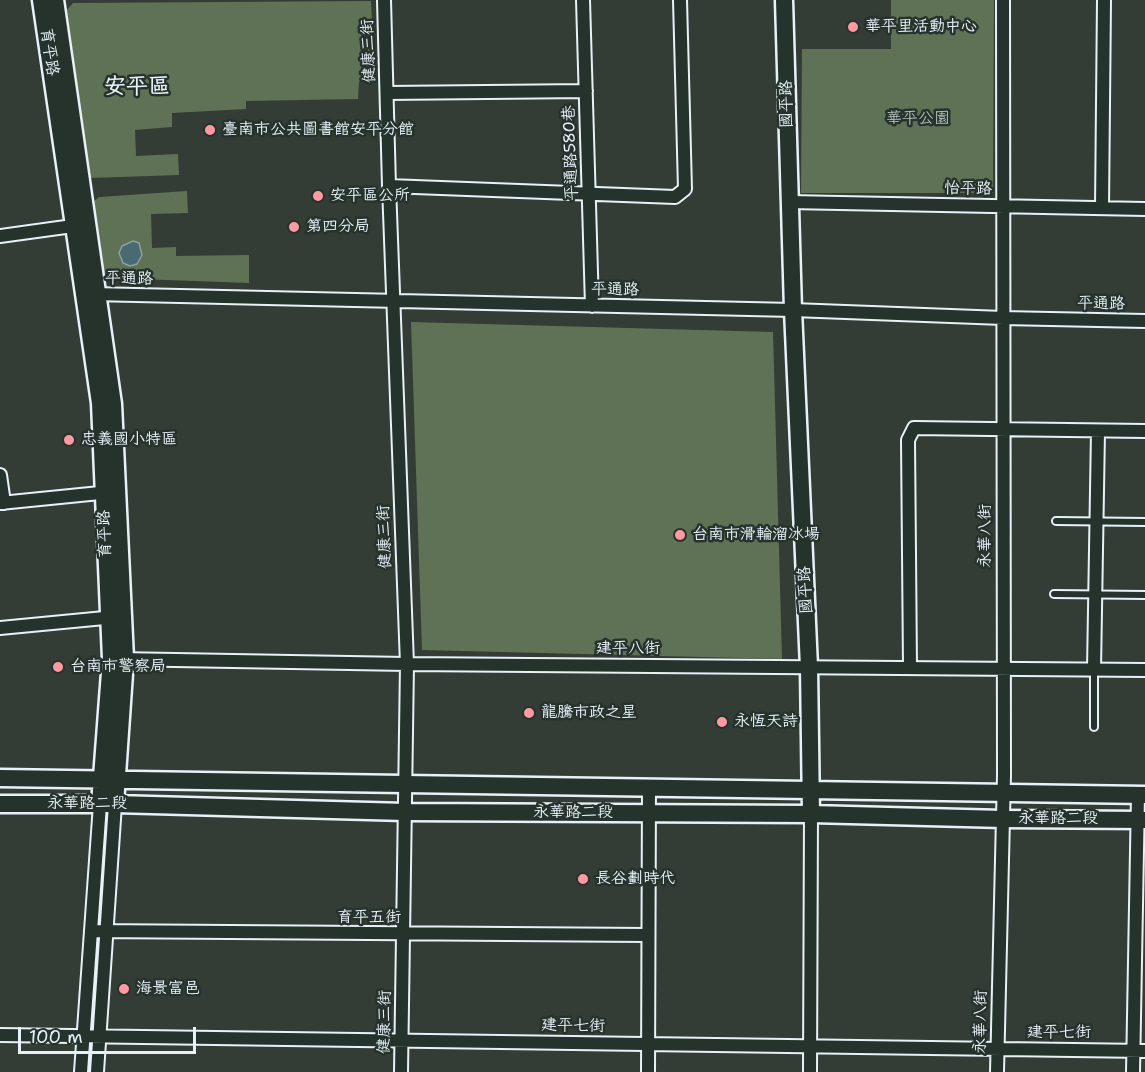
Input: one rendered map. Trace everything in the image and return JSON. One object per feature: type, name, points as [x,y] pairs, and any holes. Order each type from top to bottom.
[{"type":"street","name":"育平路","points":[[41,0],[91,294],[99,403],[110,492],[118,659],[110,779],[91,931],[81,1072]]},
{"type":"street","name":"育平路","points":[[55,0],[80,224]]},
{"type":"street","name":"健康三街","points":[[384,0],[407,664],[401,1072]]},
{"type":"street","name":"平通路580巷","points":[[583,0],[592,306]]},
{"type":"street","points":[[389,186],[675,197],[685,189],[680,0]]},
{"type":"street","name":"國平路","points":[[784,0],[793,310],[809,667],[810,1072]]},
{"type":"street","name":"永華八街","points":[[997,1072],[1004,792],[1003,0]]},
{"type":"street","points":[[1102,208],[1104,0]]},
{"type":"street","points":[[387,93],[586,91]]},
{"type":"street","name":"怡平路","points":[[789,202],[1145,209]]},
{"type":"street","points":[[0,236],[80,224]]},
{"type":"street","name":"平通路","points":[[91,294],[793,310],[1145,321]]},
{"type":"street","points":[[910,667],[908,440],[914,428],[1145,431]]},
{"type":"street","points":[[1094,669],[1098,430]]},
{"type":"street","points":[[0,475],[2,503],[110,492]]},
{"type":"street","points":[[0,628],[115,617]]},
{"type":"street","name":"建平八街","points":[[118,659],[407,664],[1145,670]]},
{"type":"street","name":"永華路二段","points":[[0,778],[1142,795]]},
{"type":"street","points":[[648,1072],[649,787]]},
{"type":"street","points":[[1132,1072],[1139,1051],[1142,795]]},
{"type":"street","name":"永華路二段","points":[[0,804],[107,804],[405,812],[811,814],[1141,820]]},
{"type":"street","name":"育平路","points":[[97,1072],[106,932],[107,804]]},
{"type":"street","name":"育平五街","points":[[91,931],[647,935]]},
{"type":"street","name":"建平七街","points":[[0,1035],[1139,1051]]},
{"type":"lane","points":[[1056,521],[1145,522]]},
{"type":"lane","points":[[1054,594],[1145,595]]},
{"type":"lane","points":[[1094,669],[1094,727]]},
{"type":"green space","name":"華平公園","points":[[891,0],[994,0],[993,193],[801,193],[802,49],[891,49]]},
{"type":"green space","points":[[371,1],[375,78],[363,77],[359,82],[358,99],[246,101],[246,109],[172,113],[172,127],[135,130],[136,156],[178,154],[179,175],[90,178],[67,10],[73,3]]},
{"type":"green space","points":[[187,191],[188,213],[151,214],[152,248],[176,247],[176,256],[249,255],[249,283],[112,278],[103,271],[93,202],[99,197]]},
{"type":"green space","points":[[411,322],[773,332],[782,659],[422,650]]},
{"type":"water","points":[[133,241],[139,243],[142,255],[137,264],[130,266],[123,263],[119,253],[122,246]]},
{"type":"place","name":"華平里活動中心","points":[[853,27]]},
{"type":"place","name":"臺南市公共圖書館安平分館","points":[[210,130]]},
{"type":"place","name":"安平區公所","points":[[318,196]]},
{"type":"place","name":"第四分局","points":[[294,227]]},
{"type":"place","name":"忠義國小特區","points":[[69,440]]},
{"type":"place","name":"台南市滑輪溜冰場","points":[[680,535]]},
{"type":"place","name":"台南市警察局","points":[[58,667]]},
{"type":"place","name":"龍騰市政之星","points":[[529,713]]},
{"type":"place","name":"永恆天詩","points":[[722,722]]},
{"type":"place","name":"長谷劃時代","points":[[583,879]]},
{"type":"place","name":"海景富邑","points":[[124,989]]},
{"type":"district","name":"安平區","points":[[137,87]]}]
